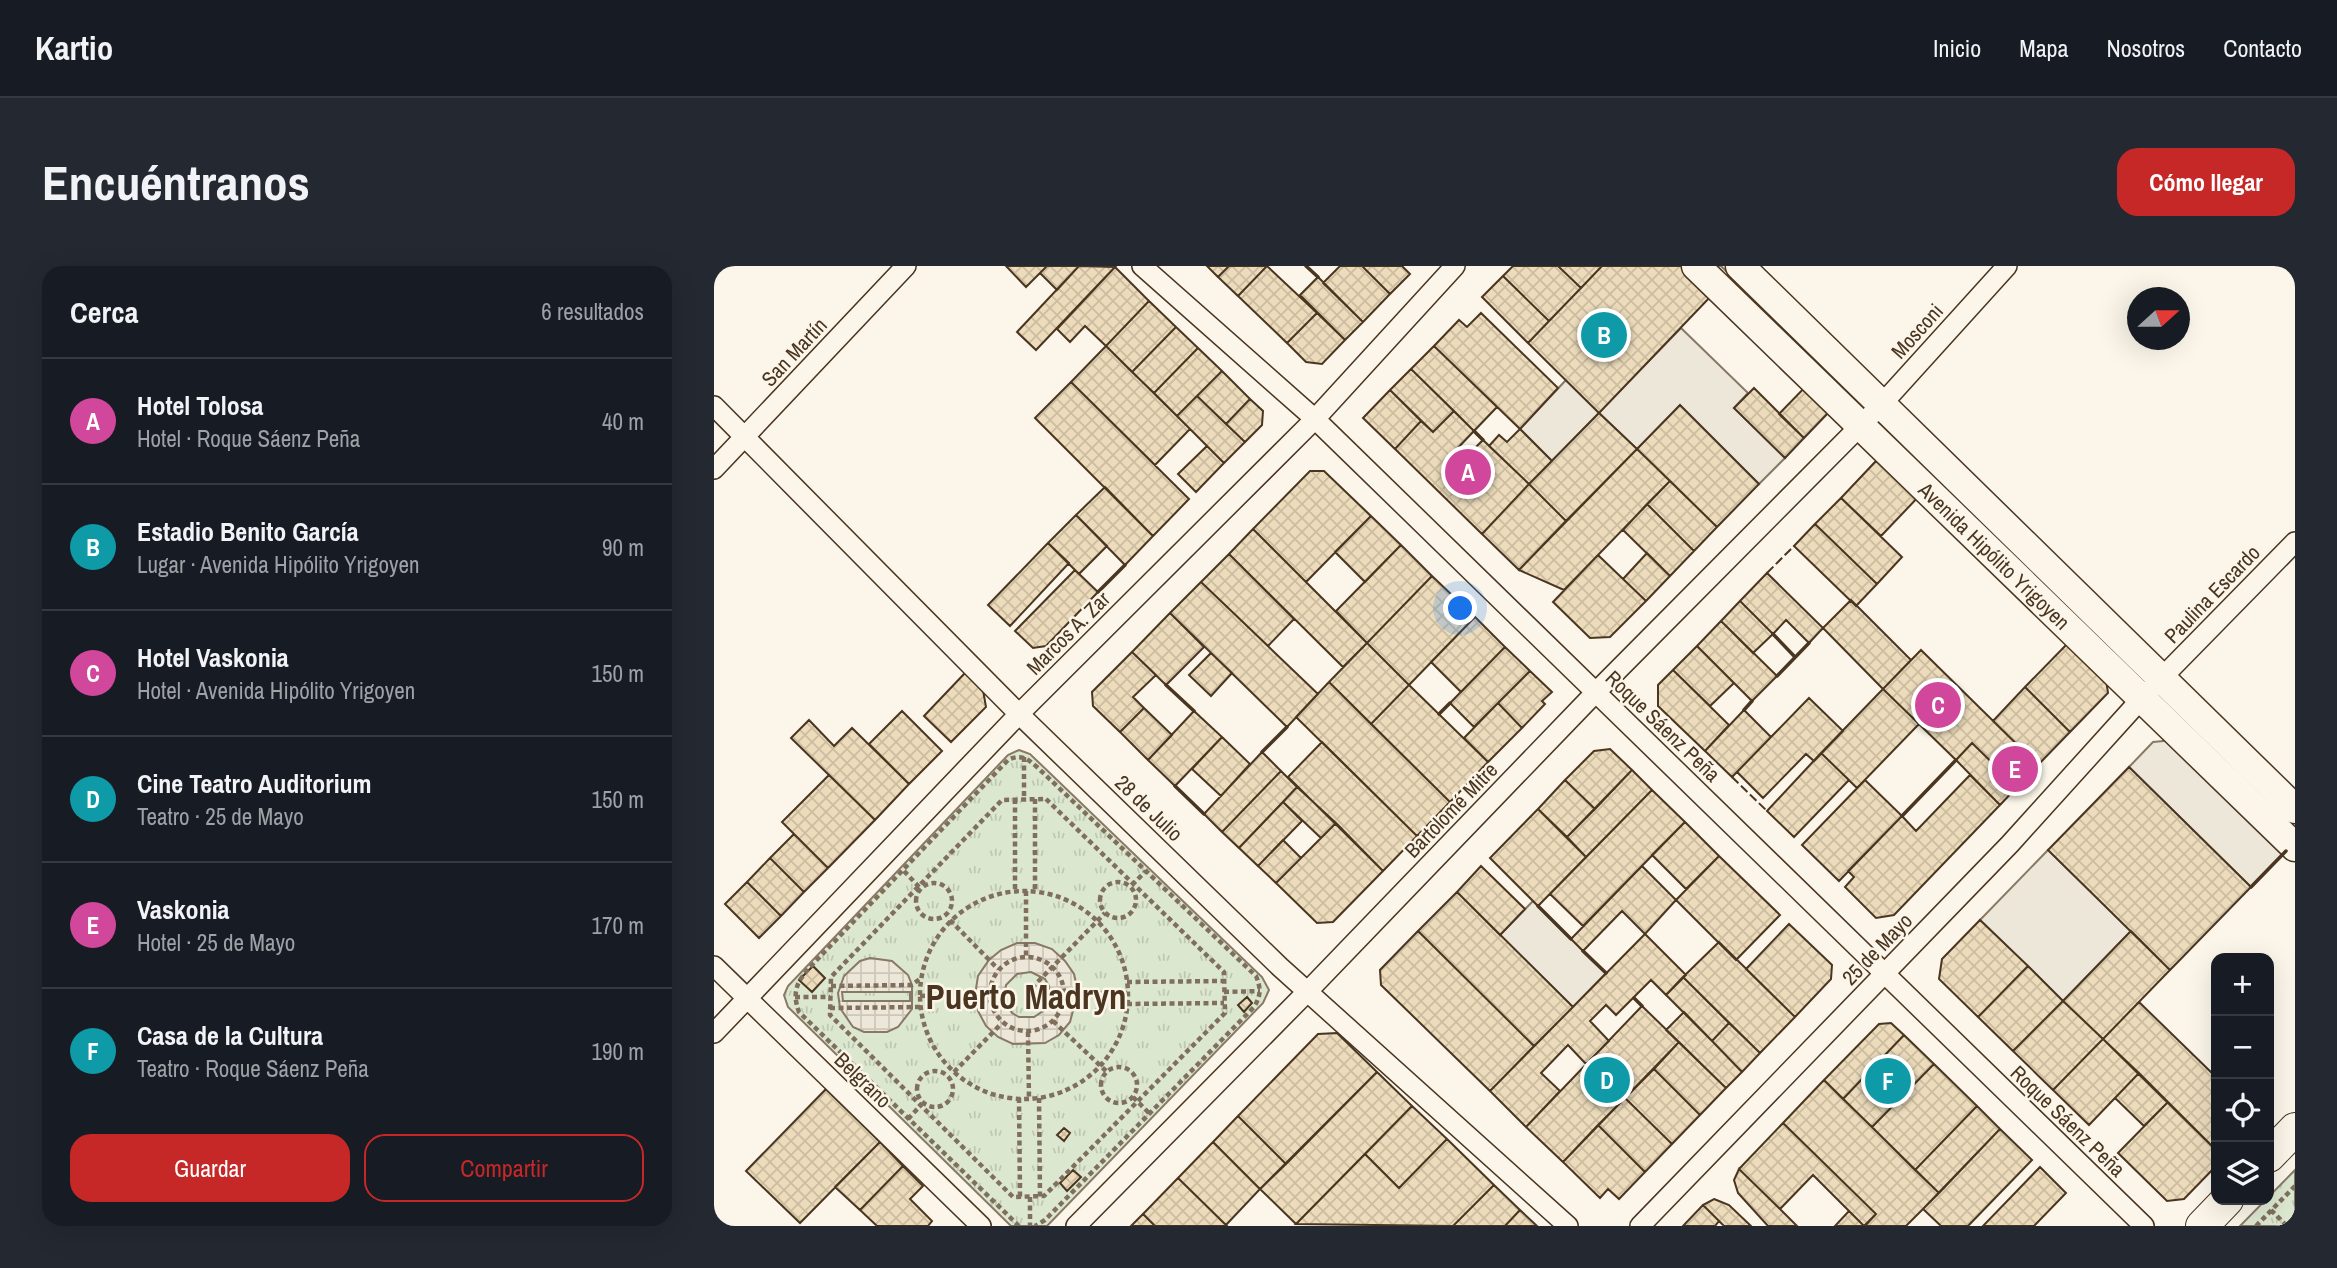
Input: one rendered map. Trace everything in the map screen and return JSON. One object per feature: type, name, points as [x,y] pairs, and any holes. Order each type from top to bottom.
[{"type":"main road","name":"Avenida Hipólito Yrigoyen","points":[[1696,266],[2295,847]]},
{"type":"main road","name":"Avenida Hipólito Yrigoyen","points":[[1740,266],[2295,809]]},
{"type":"main road","points":[[2274,1151],[2295,1129]]},
{"type":"main road","points":[[2202,1226],[2222,1205]]},
{"type":"street","name":"San Martín","points":[[714,469],[906,266]]},
{"type":"street","name":"Roque Sáenz Peña","points":[[1142,266],[1315,419],[2144,1226]]},
{"type":"street","name":"Marcos A. Zar","points":[[714,1033],[1019,714],[1315,419],[1455,266]]},
{"type":"street","name":"Mosconi","points":[[1860,424],[1882,404],[2007,266]]},
{"type":"street","name":"28 de Julio","points":[[714,406],[1019,714],[1307,992],[1568,1226]]},
{"type":"street","name":"Bartolomé Mitre","points":[[1076,1226],[1860,424]]},
{"type":"street","name":"Paulina Escardo","points":[[2142,698],[2295,541]]},
{"type":"street","name":"25 de Mayo","points":[[1640,1226],[2010,844],[2142,698]]},
{"type":"street","name":"Belgrano","points":[[714,966],[981,1226]]},
{"type":"path","points":[[1024,757],[1024,799]]},
{"type":"path","points":[[1019,1226],[799,1012],[795,997],[797,981],[1008,761],[1024,757]]},
{"type":"path","points":[[1024,757],[1256,976],[1260,991],[1254,1007],[1045,1220],[1032,1226],[1030,1197]]},
{"type":"path","points":[[1014,799],[1015,891]]},
{"type":"path","points":[[1024,799],[1046,799],[1224,972],[1225,1013],[1139,1103],[1110,1126],[1044,1196],[1040,1197],[1013,1197],[830,1015],[831,976],[1002,800],[1024,799]]},
{"type":"path","points":[[1035,799],[1035,892]]},
{"type":"path","points":[[904,871],[919,887]]},
{"type":"path","points":[[1132,885],[1146,871]]},
{"type":"path","points":[[1120,881],[1132,885],[1136,902],[1131,913],[1115,918],[1105,913],[1099,903],[1104,887],[1120,881]]},
{"type":"path","points":[[931,883],[947,888],[952,905],[946,915],[935,920],[923,916],[916,906],[919,887],[931,883]]},
{"type":"path","points":[[1026,891],[1026,956]]},
{"type":"path","points":[[1026,891],[1062,898],[1086,912],[1116,947],[1127,982],[1123,1026],[1114,1047],[1100,1066],[1083,1081],[1062,1092],[1029,1099],[989,1093],[954,1072],[938,1053],[926,1031],[920,1007],[921,978],[927,957],[951,920],[969,906],[990,897],[1026,891]]},
{"type":"path","points":[[1026,994],[1105,913]]},
{"type":"path","points":[[946,915],[998,969]]},
{"type":"path","points":[[1026,956],[1052,966],[1062,983],[1064,993],[1060,1012],[1053,1021],[1046,1027],[1028,1032],[1002,1023],[995,1014],[989,994],[998,969],[1016,958],[1026,956]]},
{"type":"path","points":[[831,986],[912,985],[921,978]]},
{"type":"path","points":[[1127,982],[1224,981]]},
{"type":"path","points":[[1224,992],[1260,991]]},
{"type":"path","points":[[1064,993],[1127,993]]},
{"type":"path","points":[[920,996],[989,994]]},
{"type":"path","points":[[795,997],[831,997]]},
{"type":"path","points":[[1127,1004],[1225,1003]]},
{"type":"path","points":[[831,1008],[920,1007]]},
{"type":"path","points":[[1053,1021],[1106,1071]]},
{"type":"path","points":[[949,1077],[1002,1023]]},
{"type":"path","points":[[1028,1032],[1029,1099]]},
{"type":"path","points":[[1116,1066],[1132,1071],[1138,1087],[1133,1097],[1123,1103],[1106,1098],[1101,1088],[1106,1071],[1116,1066]]},
{"type":"path","points":[[939,1070],[949,1077],[953,1088],[950,1100],[940,1107],[922,1104],[916,1093],[922,1076],[939,1070]]},
{"type":"path","points":[[1133,1097],[1149,1113]]},
{"type":"path","points":[[1019,1098],[1020,1197]]},
{"type":"path","points":[[1039,1098],[1040,1197]]},
{"type":"path","points":[[908,1119],[922,1104]]},
{"type":"path","points":[[2256,1226],[2293,1190]]},
{"type":"path","points":[[2272,1210],[2287,1226]]},
{"type":"green space","points":[[1709,266],[1721,266],[1847,389],[1841,395]]},
{"type":"green space","points":[[1019,750],[1030,754],[1262,977],[1269,990],[1263,1003],[1047,1226],[1011,1226],[788,1007],[784,995],[788,986],[1008,755]]},
{"type":"green space","points":[[2295,1170],[2295,1226],[2240,1226],[2261,1205],[2274,1205],[2274,1191]]},
{"type":"shaded area","points":[[1681,328],[1748,393],[1734,408],[1785,458],[1759,484],[1680,406],[1637,449],[1599,413],[1552,461],[1520,429],[1566,380],[1599,412]]},
{"type":"shaded area","points":[[2174,740],[2287,850],[2251,887],[2129,767],[2153,742]]},
{"type":"shaded area","points":[[2048,850],[2131,931],[2063,1001],[1980,920]]},
{"type":"shaded area","points":[[1533,901],[1606,973],[1573,1007],[1500,935]]},
{"type":"shaded area","points":[[1017,943],[1035,943],[1052,949],[1074,974],[1078,992],[1070,1022],[1059,1035],[1045,1043],[1013,1044],[998,1037],[986,1026],[978,1011],[975,995],[978,976],[989,960],[1001,950]],"holes":[[[1031,972],[1045,979],[1049,986],[1046,1009],[1034,1017],[1019,1017],[1012,1013],[1004,1000],[1006,985],[1017,974]]]},
{"type":"shaded area","points":[[870,958],[892,961],[908,975],[912,985],[912,1009],[898,1027],[887,1032],[864,1032],[853,1027],[840,1008],[838,993],[844,976],[860,961]],"holes":[[[842,992],[910,992],[910,1001],[843,1001]]]},
{"type":"building","points":[[1006,266],[1047,266],[1026,287]]},
{"type":"building","points":[[1047,266],[1079,266],[1057,290],[1040,273]]},
{"type":"building","points":[[1079,266],[1115,267],[1036,350],[1017,332]]},
{"type":"building","points":[[1207,266],[1229,266],[1218,277]]},
{"type":"building","points":[[1229,266],[1267,266],[1238,296],[1218,277]]},
{"type":"building","points":[[1267,266],[1317,313],[1287,343],[1238,296]]},
{"type":"building","points":[[1340,266],[1362,266],[1390,294],[1363,322],[1323,283]]},
{"type":"building","points":[[1362,266],[1402,266],[1410,274],[1390,294]]},
{"type":"building","points":[[1513,266],[1558,266],[1581,288],[1549,321],[1503,276]]},
{"type":"building","points":[[1558,266],[1602,266],[1581,288]]},
{"type":"building","points":[[1602,266],[1684,266],[1713,294],[1599,413],[1528,343]]},
{"type":"building","points":[[1115,267],[1149,301],[1106,346],[1085,326],[1070,342],[1057,329]]},
{"type":"building","points":[[1503,276],[1549,321],[1528,343],[1482,297]]},
{"type":"building","points":[[1318,277],[1363,322],[1345,340],[1300,295]]},
{"type":"building","points":[[1149,301],[1176,327],[1132,372],[1106,346]]},
{"type":"building","points":[[1317,313],[1345,340],[1322,364],[1306,362],[1287,343]]},
{"type":"building","points":[[1481,313],[1558,388],[1520,429],[1434,346],[1459,320],[1467,327]]},
{"type":"building","points":[[1176,327],[1198,348],[1154,393],[1132,372]]},
{"type":"building","points":[[1106,346],[1190,429],[1155,465],[1071,382]]},
{"type":"building","points":[[1434,346],[1497,407],[1474,431],[1411,369]]},
{"type":"building","points":[[1198,348],[1222,371],[1177,416],[1154,393]]},
{"type":"building","points":[[1411,369],[1454,411],[1433,432],[1390,390]]},
{"type":"building","points":[[1222,371],[1250,399],[1226,424],[1197,396]]},
{"type":"building","points":[[1071,382],[1189,499],[1153,536],[1035,418]]},
{"type":"building","points":[[1809,383],[1828,413],[1804,438],[1779,414]]},
{"type":"building","points":[[1754,388],[1804,438],[1785,458],[1734,408]]},
{"type":"building","points":[[1390,390],[1421,421],[1395,449],[1363,418]]},
{"type":"building","points":[[1197,396],[1245,442],[1224,463],[1177,416]]},
{"type":"building","points":[[1250,399],[1263,411],[1262,425],[1245,442],[1226,424]]},
{"type":"building","points":[[1680,405],[1759,484],[1717,527],[1637,449]]},
{"type":"building","points":[[1454,411],[1474,431],[1454,452],[1463,460],[1483,440],[1529,484],[1482,534],[1395,449],[1421,421],[1433,432]]},
{"type":"building","points":[[1599,413],[1637,449],[1566,521],[1529,484]]},
{"type":"building","points":[[1520,429],[1552,461],[1529,484],[1489,446],[1499,435],[1507,442]]},
{"type":"building","points":[[1207,446],[1224,463],[1196,492],[1178,474]]},
{"type":"building","points":[[1637,449],[1670,481],[1564,590],[1519,570]]},
{"type":"building","points":[[1889,460],[1923,492],[1881,536],[1841,498],[1875,462]]},
{"type":"building","points":[[1310,471],[1324,471],[1371,516],[1306,582],[1253,529]]},
{"type":"building","points":[[1670,481],[1717,527],[1694,551],[1647,504]]},
{"type":"building","points":[[1529,484],[1566,521],[1519,570],[1482,534]]},
{"type":"building","points":[[1105,487],[1153,536],[1125,565],[1076,515]]},
{"type":"building","points":[[1841,498],[1902,557],[1877,584],[1815,524]]},
{"type":"building","points":[[1647,504],[1694,551],[1670,576],[1623,530]]},
{"type":"building","points":[[1076,515],[1107,546],[1079,574],[1048,543]]},
{"type":"building","points":[[1371,516],[1401,545],[1365,582],[1335,552]]},
{"type":"building","points":[[1815,524],[1877,584],[1856,606],[1794,546]]},
{"type":"building","points":[[1253,529],[1367,643],[1343,667],[1229,554]]},
{"type":"building","points":[[1048,543],[1069,563],[1010,626],[988,605]]},
{"type":"building","points":[[1401,545],[1432,576],[1367,643],[1336,611]]},
{"type":"building","points":[[1647,553],[1670,576],[1646,601],[1623,579]]},
{"type":"building","points":[[1229,554],[1294,619],[1268,646],[1201,582]]},
{"type":"building","points":[[1598,555],[1646,601],[1610,637],[1590,638],[1553,602]]},
{"type":"building","points":[[1075,570],[1098,592],[1046,646],[1033,648],[1015,631]]},
{"type":"building","points":[[1767,573],[1823,628],[1809,643],[1786,620],[1773,634],[1740,601]]},
{"type":"building","points":[[1432,576],[1475,617],[1409,685],[1367,643]]},
{"type":"building","points":[[1201,582],[1318,694],[1287,727],[1170,613]]},
{"type":"building","points":[[1851,600],[1911,660],[1883,689],[1823,628]]},
{"type":"building","points":[[1740,601],[1773,634],[1753,653],[1721,621]]},
{"type":"building","points":[[1170,613],[1204,647],[1166,685],[1132,652]]},
{"type":"building","points":[[1475,617],[1505,647],[1461,692],[1431,662]]},
{"type":"building","points":[[1721,621],[1777,676],[1752,701],[1697,646]]},
{"type":"building","points":[[2071,640],[2105,673],[2108,693],[2070,732],[2025,687]]},
{"type":"building","points":[[1367,643],[1409,685],[1371,724],[1329,682]]},
{"type":"building","points":[[1697,646],[1734,683],[1710,706],[1673,670]]},
{"type":"building","points":[[1505,647],[1530,671],[1474,727],[1450,703]]},
{"type":"building","points":[[1921,650],[2038,765],[2017,787],[1972,743],[1956,760],[1883,689]]},
{"type":"building","points":[[1132,652],[1156,675],[1133,697],[1144,708],[1120,732],[1093,706],[1092,692]]},
{"type":"building","points":[[1211,653],[1232,673],[1211,696],[1189,675]]},
{"type":"building","points":[[1673,670],[1729,725],[1705,751],[1658,706],[1658,685]]},
{"type":"building","points":[[1530,671],[1552,692],[1542,701],[1545,704],[1522,728],[1498,703]]},
{"type":"building","points":[[965,673],[983,690],[986,707],[951,742],[924,716]]},
{"type":"building","points":[[1329,682],[1450,802],[1417,836],[1296,717]]},
{"type":"building","points":[[1409,685],[1488,762],[1450,802],[1371,724]]},
{"type":"building","points":[[2025,687],[2070,732],[2038,765],[1993,721]]},
{"type":"building","points":[[1883,689],[1919,724],[1857,788],[1821,753]]},
{"type":"building","points":[[1809,698],[1843,731],[1814,761],[1806,754],[1763,798],[1737,772]]},
{"type":"building","points":[[1498,703],[1522,728],[1488,762],[1464,738]]},
{"type":"building","points":[[1144,708],[1172,735],[1148,760],[1120,732]]},
{"type":"building","points":[[1744,710],[1771,737],[1732,777],[1705,751]]},
{"type":"building","points":[[902,711],[942,751],[909,784],[869,744]]},
{"type":"building","points":[[1194,711],[1222,737],[1175,786],[1148,760]]},
{"type":"building","points":[[809,720],[834,746],[852,728],[909,784],[875,820],[791,738]]},
{"type":"building","points":[[1222,737],[1250,764],[1221,796],[1192,769]]},
{"type":"building","points":[[1322,742],[1417,836],[1383,871],[1288,777]]},
{"type":"building","points":[[1972,743],[2017,787],[2000,805],[1956,760]]},
{"type":"building","points":[[1610,749],[1632,770],[1595,809],[1565,780],[1594,751]]},
{"type":"building","points":[[1262,752],[1281,771],[1222,832],[1204,814]]},
{"type":"building","points":[[1821,753],[1849,780],[1794,837],[1767,811]]},
{"type":"building","points":[[2129,767],[2251,887],[2170,970],[2048,850]]},
{"type":"building","points":[[1632,770],[1652,790],[1586,857],[1567,837]]},
{"type":"building","points":[[1281,771],[1297,787],[1239,848],[1222,832]]},
{"type":"building","points":[[829,775],[875,820],[828,868],[782,822]]},
{"type":"building","points":[[1970,775],[2000,805],[1894,915],[1876,918],[1845,887],[1854,877],[1848,871],[1902,816],[1916,831]]},
{"type":"building","points":[[1565,780],[1595,809],[1567,837],[1538,809]]},
{"type":"building","points":[[1865,780],[1902,816],[1839,881],[1802,845]]},
{"type":"building","points":[[1297,787],[1336,823],[1321,838],[1283,802]]},
{"type":"building","points":[[1652,790],[1685,822],[1583,926],[1550,894]]},
{"type":"building","points":[[1283,802],[1302,821],[1258,866],[1239,848]]},
{"type":"building","points":[[1538,809],[1586,857],[1538,906],[1490,858]]},
{"type":"building","points":[[1685,822],[1719,856],[1686,889],[1652,855]]},
{"type":"building","points":[[1336,823],[1383,871],[1333,922],[1317,923],[1276,883]]},
{"type":"building","points":[[794,834],[828,868],[804,892],[770,858]]},
{"type":"building","points":[[1283,840],[1301,858],[1276,883],[1258,866]]},
{"type":"building","points":[[1719,856],[1780,915],[1736,960],[1676,900]]},
{"type":"building","points":[[770,858],[804,892],[781,916],[747,882]]},
{"type":"building","points":[[1481,866],[1525,909],[1500,935],[1457,892]]},
{"type":"building","points":[[1642,866],[1676,900],[1645,934],[1622,911],[1583,951],[1571,939]]},
{"type":"building","points":[[747,882],[781,916],[759,938],[725,904]]},
{"type":"building","points":[[1457,892],[1573,1007],[1534,1046],[1418,931]]},
{"type":"building","points":[[1980,920],[2028,966],[1978,1017],[1939,979],[1942,959]]},
{"type":"building","points":[[1789,924],[1832,965],[1831,979],[1795,1017],[1746,969]]},
{"type":"building","points":[[1418,931],[1534,1046],[1490,1091],[1381,985],[1380,970]]},
{"type":"building","points":[[2131,931],[2170,970],[2103,1039],[2063,1001]]},
{"type":"building","points":[[1645,934],[1686,975],[1666,995],[1651,980],[1616,1015],[1606,1005],[1590,1021],[1609,1041],[1586,1064],[1568,1045],[1541,1073],[1560,1091],[1526,1127],[1490,1091]]},
{"type":"building","points":[[1719,942],[1795,1017],[1760,1053],[1683,977]]},
{"type":"building","points":[[813,966],[825,978],[812,992],[799,980]]},
{"type":"building","points":[[2028,966],[2063,1001],[2013,1051],[1978,1017]]},
{"type":"building","points":[[1683,977],[1729,1023],[1712,1041],[1666,995]]},
{"type":"building","points":[[1247,997],[1252,1003],[1244,1012],[1238,1005]]},
{"type":"building","points":[[2063,1001],[2103,1039],[2053,1090],[2013,1051]]},
{"type":"building","points":[[2139,1002],[2211,1072],[2211,1145],[2103,1039]]},
{"type":"building","points":[[1642,1006],[1679,1042],[1563,1162],[1526,1127]]},
{"type":"building","points":[[1684,1012],[1742,1072],[1726,1088],[1666,1030]]},
{"type":"building","points":[[1729,1023],[1760,1053],[1742,1072],[1712,1041]]},
{"type":"building","points":[[1891,1023],[1904,1035],[1843,1099],[1824,1080],[1879,1024]]},
{"type":"building","points":[[1337,1033],[1377,1072],[1286,1164],[1238,1116],[1318,1034]]},
{"type":"building","points":[[1904,1035],[1934,1064],[1872,1127],[1843,1099]]},
{"type":"building","points":[[2103,1039],[2139,1073],[2089,1125],[2053,1090]]},
{"type":"building","points":[[1679,1042],[1726,1088],[1700,1115],[1654,1069]]},
{"type":"building","points":[[1934,1064],[1977,1106],[1915,1170],[1872,1127]]},
{"type":"building","points":[[1654,1069],[1700,1115],[1672,1144],[1625,1098]]},
{"type":"building","points":[[1377,1072],[1412,1106],[1296,1224],[1260,1189]]},
{"type":"building","points":[[2139,1073],[2168,1102],[2144,1126],[2115,1098]]},
{"type":"building","points":[[1824,1080],[1939,1193],[1906,1226],[1865,1226],[1876,1214],[1783,1123]]},
{"type":"building","points":[[826,1089],[880,1142],[800,1223],[746,1171]]},
{"type":"building","points":[[1625,1098],[1672,1144],[1645,1172],[1598,1125]]},
{"type":"building","points":[[2168,1102],[2211,1145],[2211,1171],[2184,1199],[2167,1201],[2118,1153]]},
{"type":"building","points":[[1412,1106],[1447,1139],[1399,1188],[1365,1154]]},
{"type":"building","points":[[1977,1106],[2000,1129],[1939,1193],[1915,1170]]},
{"type":"building","points":[[1238,1116],[1286,1164],[1260,1189],[1213,1142]]},
{"type":"building","points":[[1783,1123],[1876,1214],[1864,1226],[1813,1175],[1780,1209],[1739,1169]]},
{"type":"building","points":[[1598,1125],[1645,1172],[1619,1199],[1608,1189],[1600,1198],[1563,1162]]},
{"type":"building","points":[[1064,1128],[1070,1133],[1064,1141],[1057,1135]]},
{"type":"building","points":[[2000,1129],[2032,1160],[1968,1226],[1941,1226],[1923,1209]]},
{"type":"building","points":[[1447,1139],[1494,1185],[1453,1226],[1296,1224],[1365,1154],[1399,1188]]},
{"type":"building","points":[[880,1142],[903,1166],[860,1210],[835,1187]]},
{"type":"building","points":[[1213,1142],[1260,1189],[1226,1225],[1178,1178]]},
{"type":"building","points":[[903,1166],[923,1186],[910,1199],[932,1221],[928,1226],[877,1226],[860,1210]]},
{"type":"building","points":[[2040,1167],[2066,1193],[2034,1226],[1983,1226]]},
{"type":"building","points":[[1739,1169],[1797,1226],[1768,1226],[1738,1193],[1734,1180]]},
{"type":"building","points":[[1073,1170],[1081,1177],[1067,1191],[1060,1183]]},
{"type":"building","points":[[1178,1178],[1227,1226],[1155,1226],[1143,1214]]},
{"type":"building","points":[[1494,1185],[1520,1210],[1505,1226],[1453,1226]]},
{"type":"building","points":[[1714,1199],[1729,1205],[1751,1226],[1724,1226],[1703,1205]]},
{"type":"building","points":[[1703,1205],[1719,1221],[1715,1226],[1683,1226]]},
{"type":"building","points":[[1520,1210],[1537,1226],[1505,1226]]},
{"type":"building","points":[[1849,1211],[1864,1226],[1835,1226]]},
{"type":"building","points":[[1143,1214],[1155,1226],[1131,1226]]},
{"type":"fence","points":[[1767,573],[1794,546]]},
{"type":"fence","points":[[1732,777],[1767,811]]},
{"type":"wall","points":[[1306,266],[1318,277]]},
{"type":"wall","points":[[1474,431],[1483,440]]},
{"type":"wall","points":[[1098,592],[1125,565]]},
{"type":"wall","points":[[1773,634],[1795,657]]},
{"type":"wall","points":[[1777,676],[1809,643]]},
{"type":"wall","points":[[1166,685],[1194,711]]},
{"type":"wall","points":[[1744,710],[1752,701]]},
{"type":"wall","points":[[1439,714],[1450,703]]},
{"type":"wall","points":[[1262,752],[1287,727]]},
{"type":"wall","points":[[1902,816],[1956,760]]},
{"type":"wall","points":[[1175,786],[1204,814]]},
{"type":"wall","points":[[2251,887],[2286,851]]},
{"type":"wall","points":[[1538,906],[1571,939]]},
{"type":"wall","points":[[1583,951],[1606,973]]},
{"type":"wall","points":[[1634,998],[1642,1006]]},
{"type":"place","name":"Estadio Benito García","points":[[1604,335]]},
{"type":"place","name":"Hotel Tolosa","points":[[1468,472]]},
{"type":"place","name":"Hotel Vaskonia","points":[[1938,705]]},
{"type":"place","name":"Vaskonia","points":[[2015,769]]},
{"type":"place","name":"Cine Teatro Auditorium","points":[[1607,1080]]},
{"type":"place","name":"Casa de la Cultura","points":[[1888,1081]]},
{"type":"district","name":"Puerto Madryn","points":[[1026,996]]}]
